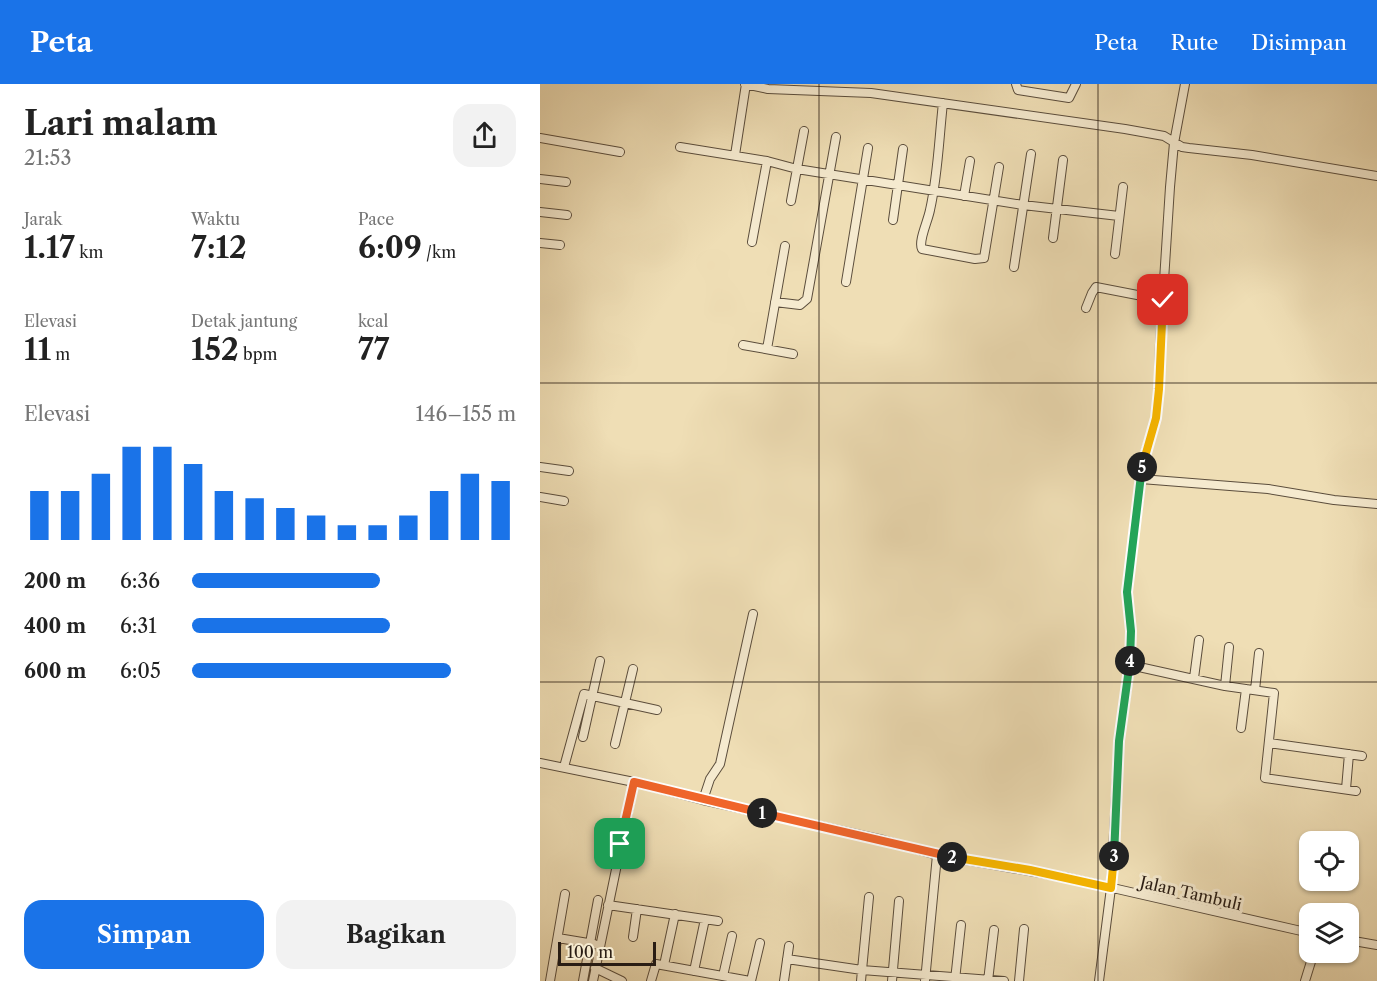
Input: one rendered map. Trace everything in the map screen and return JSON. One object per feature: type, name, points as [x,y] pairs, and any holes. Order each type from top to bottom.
[{"type":"street","points":[[735,155],[746,84],[768,88],[864,92],[1154,133],[1189,148],[1377,176]]},
{"type":"street","points":[[1016,84],[1018,90],[1069,98],[1076,84]]},
{"type":"street","points":[[1043,94],[1047,84]]},
{"type":"street","points":[[1099,981],[1111,888],[1119,741],[1130,665],[1131,631],[1127,592],[1143,461],[1156,418],[1174,143],[1185,84]]},
{"type":"street","points":[[943,103],[934,191],[920,248],[924,251],[965,258],[979,260],[984,258],[999,167]]},
{"type":"street","points":[[791,201],[804,131]]},
{"type":"street","points":[[775,302],[800,305],[807,299],[836,137]]},
{"type":"street","points":[[540,138],[620,152]]},
{"type":"street","points":[[680,147],[735,155],[797,169],[994,201],[1119,216]]},
{"type":"street","points":[[846,282],[868,148]]},
{"type":"street","points":[[893,220],[903,149]]},
{"type":"street","points":[[1014,267],[1031,154]]},
{"type":"street","points":[[1053,238],[1063,160]]},
{"type":"street","points":[[752,242],[766,161]]},
{"type":"street","points":[[964,196],[970,161]]},
{"type":"street","points":[[540,179],[566,182]]},
{"type":"street","points":[[1115,254],[1123,187]]},
{"type":"street","points":[[540,212],[567,215]]},
{"type":"street","points":[[540,243],[560,245]]},
{"type":"street","points":[[767,349],[785,246]]},
{"type":"street","points":[[1086,308],[1096,287],[1163,300]]},
{"type":"street","points":[[743,345],[793,354]]},
{"type":"street","points":[[540,467],[569,471]]},
{"type":"street","points":[[1141,479],[1258,488],[1377,504]]},
{"type":"street","points":[[540,497],[564,501]]},
{"type":"street","points":[[703,800],[710,779],[720,764],[753,614]]},
{"type":"street","points":[[1194,678],[1199,640]]},
{"type":"street","points":[[1224,686],[1229,647]]},
{"type":"street","points":[[1255,690],[1259,653]]},
{"type":"street","points":[[583,737],[600,661]]},
{"type":"street","points":[[1130,665],[1224,686],[1274,693],[1265,778],[1356,791]]},
{"type":"street","points":[[615,744],[633,669]]},
{"type":"street","points":[[1241,728],[1246,689]]},
{"type":"street","points":[[564,767],[585,694],[657,710]]},
{"type":"street","points":[[1269,743],[1362,756]]},
{"type":"street","points":[[1346,789],[1349,754]]},
{"type":"street","name":"Jalan Tambuli","points":[[540,763],[634,782],[703,800],[883,840],[937,855],[1030,870],[1299,931]]},
{"type":"street","points":[[593,981],[634,782]]},
{"type":"street","points":[[925,978],[937,855]]},
{"type":"street","points":[[550,981],[565,894]]},
{"type":"street","points":[[861,981],[869,897]]},
{"type":"street","points":[[583,981],[598,900]]},
{"type":"street","points":[[892,977],[899,901]]},
{"type":"street","points":[[608,905],[718,921]]},
{"type":"street","points":[[633,937],[637,909]]},
{"type":"street","points":[[664,965],[675,915]]},
{"type":"street","points":[[694,971],[705,919]]},
{"type":"street","points":[[955,979],[961,925]]},
{"type":"street","points":[[1019,981],[1024,929]]},
{"type":"street","points":[[988,980],[994,930]]},
{"type":"street","points":[[723,976],[732,936]]},
{"type":"street","points":[[558,938],[600,945]]},
{"type":"street","points":[[1359,942],[1377,945]]},
{"type":"street","points":[[651,981],[656,964],[751,981],[760,943]]},
{"type":"street","points":[[784,981],[789,946]]},
{"type":"street","points":[[787,959],[862,970],[892,977],[1004,981]]},
{"type":"street","points":[[1305,981],[1311,963]]},
{"type":"street","points":[[595,968],[621,981]]},
{"type":"route","points":[[620,844],[634,782],[754,812],[883,840],[937,855],[1030,870],[1111,888],[1119,741],[1131,649],[1127,592],[1143,461],[1156,418],[1163,300]]}]
